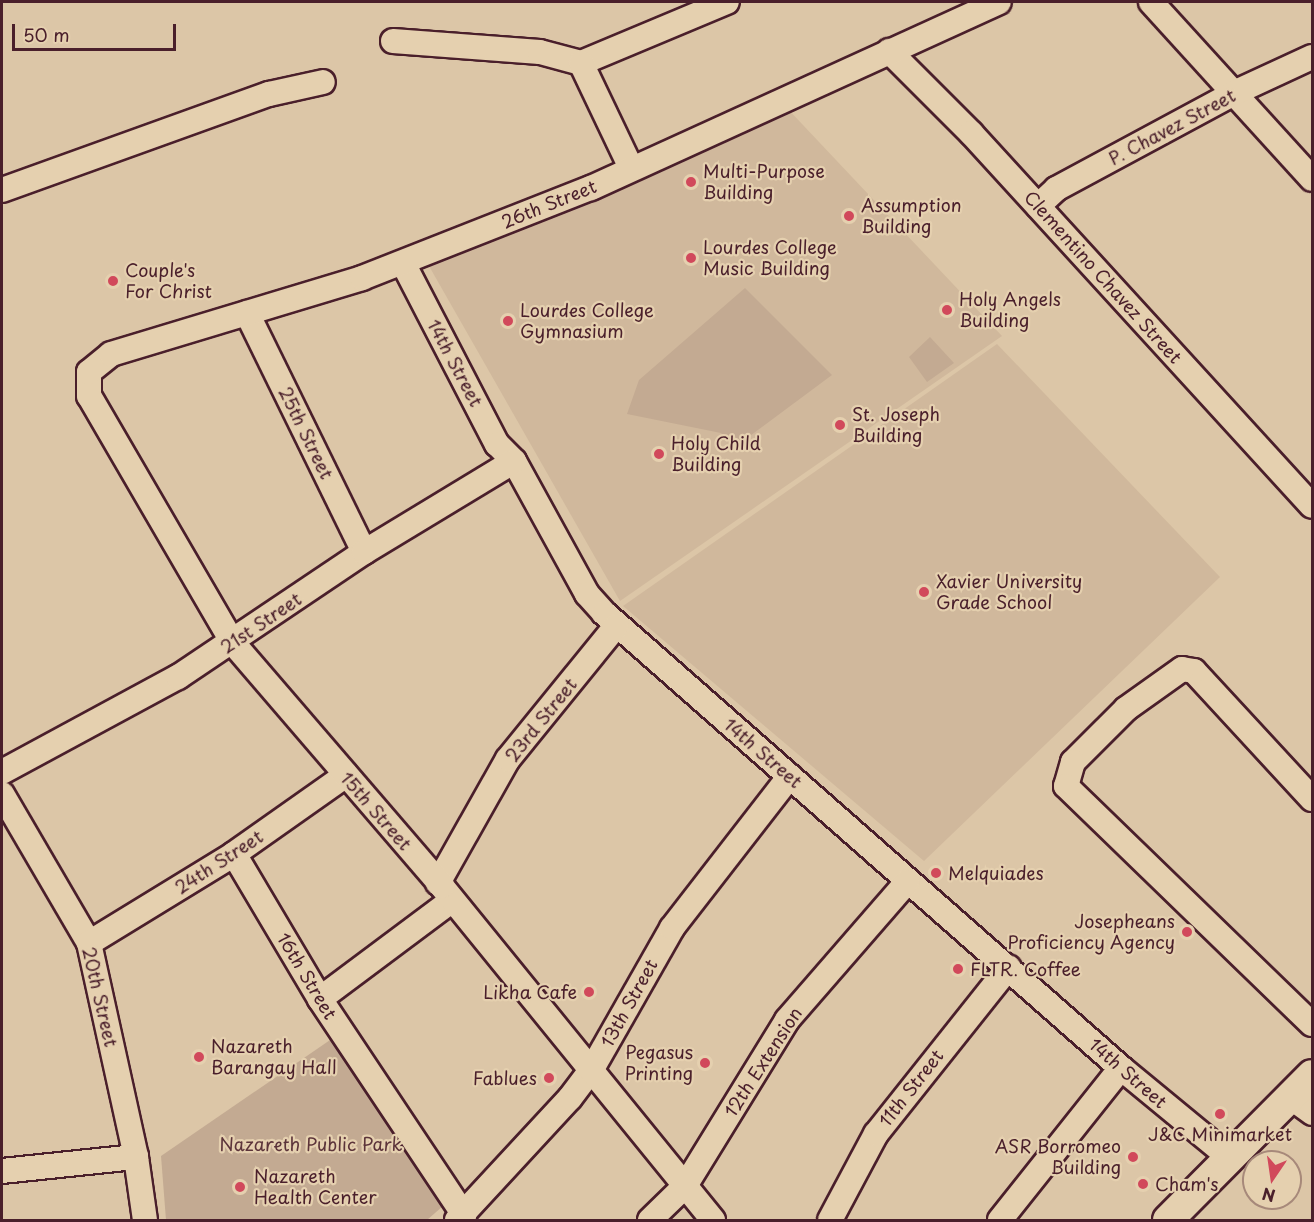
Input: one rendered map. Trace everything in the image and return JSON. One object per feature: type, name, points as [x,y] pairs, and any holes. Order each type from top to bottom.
[{"type":"main road","points":[[1168,1221],[1229,1157],[1301,1105],[1312,1075]]},
{"type":"street","points":[[393,41],[540,52],[581,63],[727,2]]},
{"type":"street","name":"26th Street","points":[[89,372],[111,354],[403,263],[631,168],[999,2]]},
{"type":"street","points":[[1151,2],[1312,179]]},
{"type":"street","name":"Clementino Chavez Street","points":[[889,51],[1038,206],[1312,503]]},
{"type":"street","name":"P. Chavez Street","points":[[1038,206],[1056,189],[1234,93],[1312,57]]},
{"type":"street","points":[[581,63],[631,168]]},
{"type":"street","points":[[2,190],[269,94],[322,82]]},
{"type":"street","name":"14th Street","points":[[403,263],[497,444],[514,461],[587,594],[616,626],[790,776],[907,882],[1009,967],[1121,1068],[1229,1157]]},
{"type":"street","name":"25th Street","points":[[247,313],[364,552]]},
{"type":"street","name":"15th Street","points":[[89,372],[89,396],[232,643],[445,892],[592,1069],[713,1221]]},
{"type":"street","name":"21st Street","points":[[2,772],[177,677],[232,643],[364,552],[514,461]]},
{"type":"street","name":"23rd Street","points":[[445,892],[508,759],[616,626]]},
{"type":"street","points":[[1312,800],[1194,671],[1182,669],[1126,709],[1080,755],[1070,768],[1066,786],[1312,1024]]},
{"type":"street","name":"24th Street","points":[[89,943],[234,854],[346,775]]},
{"type":"street","name":"13th Street","points":[[461,1218],[592,1069],[672,928],[790,776]]},
{"type":"street","name":"20th Street","points":[[2,794],[89,943],[136,1157],[145,1221]]},
{"type":"street","name":"16th Street","points":[[234,854],[320,999],[461,1218]]},
{"type":"street","name":"12th Extension","points":[[650,1221],[685,1186],[787,1020],[907,882]]},
{"type":"street","points":[[320,999],[445,892]]},
{"type":"street","name":"11th Street","points":[[830,1221],[876,1134],[1009,967]]},
{"type":"street","points":[[1000,1221],[1121,1068]]},
{"type":"street","points":[[2,1171],[136,1157]]},
{"type":"shaded area","points":[[786,107],[1002,336],[620,601],[429,266]]},
{"type":"shaded area","name":"Xavier University Grade School","points":[[997,344],[1220,577],[924,861],[623,606]]},
{"type":"green space","points":[[745,288],[832,375],[735,447],[721,433],[627,414],[639,380]]},
{"type":"green space","points":[[930,337],[954,363],[927,382],[909,357]]},
{"type":"green space","name":"Nazareth Public Park","points":[[333,1038],[443,1206],[427,1220],[166,1220],[161,1156]]},
{"type":"place","name":"Multi-Purpose Building","points":[[691,182]]},
{"type":"place","name":"Assumption Building","points":[[849,216]]},
{"type":"place","name":"Lourdes College Music Building","points":[[691,258]]},
{"type":"place","name":"Couple's For Christ","points":[[113,281]]},
{"type":"place","name":"Holy Angels Building","points":[[947,310]]},
{"type":"place","name":"Lourdes College Gymnasium","points":[[508,321]]},
{"type":"place","name":"St. Joseph Building","points":[[840,425]]},
{"type":"place","name":"Holy Child Building","points":[[659,454]]},
{"type":"place","name":"Xavier University Grade School","points":[[924,592]]},
{"type":"place","name":"Melquiades","points":[[936,873]]},
{"type":"place","name":"Josepheans Proficiency Agency","points":[[1187,932]]},
{"type":"place","name":"FLTR. Coffee","points":[[958,969]]},
{"type":"place","name":"Likha Cafe","points":[[589,992]]},
{"type":"place","name":"Nazareth Barangay Hall","points":[[199,1057]]},
{"type":"place","name":"Pegasus Printing","points":[[705,1063]]},
{"type":"place","name":"Fablues","points":[[549,1078]]},
{"type":"place","name":"J&C Minimarket","points":[[1220,1114]]},
{"type":"place","name":"ASR Borromeo Building","points":[[1133,1157]]},
{"type":"place","name":"Cham's","points":[[1143,1184]]},
{"type":"place","name":"Nazareth Health Center","points":[[240,1187]]}]
